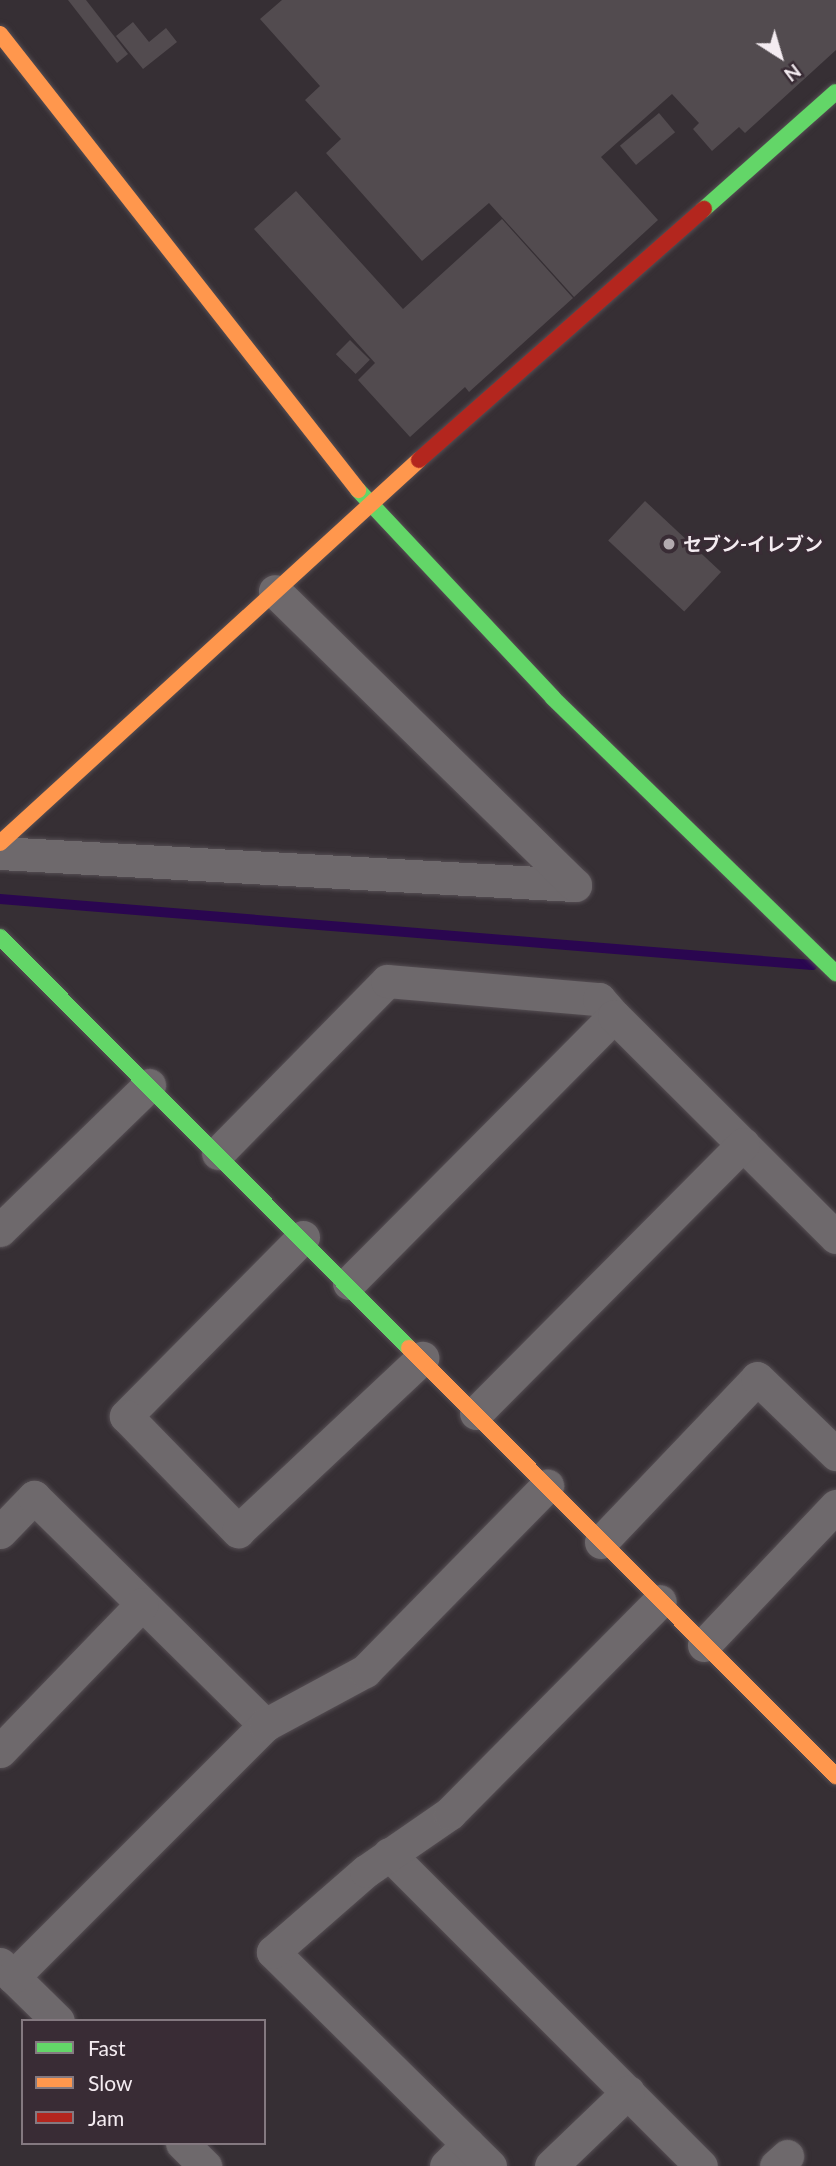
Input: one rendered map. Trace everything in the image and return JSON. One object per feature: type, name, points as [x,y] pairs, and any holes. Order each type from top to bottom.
[{"type":"street","points":[[0,34],[369,504],[553,698],[836,973]]},
{"type":"street","points":[[0,843],[369,504],[831,105]]},
{"type":"street","points":[[0,853],[575,885],[275,592]]},
{"type":"street","points":[[0,937],[349,1283],[704,1645],[833,1766]]},
{"type":"street","points":[[218,1153],[387,981],[599,999],[836,1237]]},
{"type":"street","points":[[349,1283],[614,1016]]},
{"type":"street","points":[[0,1230],[149,1085]]},
{"type":"street","points":[[476,1413],[743,1144]]},
{"type":"street","points":[[303,1237],[126,1416],[237,1531],[422,1358]]},
{"type":"street","points":[[601,1542],[757,1378],[836,1454]]},
{"type":"street","points":[[56,2019],[7,1970],[265,1724],[365,1671],[547,1486]]},
{"type":"street","points":[[0,1532],[34,1497],[265,1724]]},
{"type":"street","points":[[704,1645],[836,1507]]},
{"type":"street","points":[[468,2159],[273,1952],[389,1854],[450,1813],[660,1601]]},
{"type":"street","points":[[0,1751],[142,1604]]},
{"type":"street","points":[[389,1854],[701,2166]]},
{"type":"street","points":[[551,2166],[628,2092]]},
{"type":"street","points":[[184,2145],[205,2166]]},
{"type":"building","points":[[68,0],[86,0],[128,54],[117,63]]},
{"type":"building","points":[[282,0],[836,0],[836,50],[745,133],[739,127],[712,151],[693,129],[699,123],[672,94],[601,157],[658,220],[574,297],[489,203],[422,261],[326,153],[341,139],[305,100],[320,86],[260,19]]},
{"type":"building","points":[[133,22],[149,42],[166,28],[177,42],[143,69],[116,36]]},
{"type":"building","points":[[659,113],[675,132],[636,165],[620,146]]},
{"type":"building","points":[[296,191],[403,309],[502,219],[573,298],[469,392],[465,387],[410,437],[358,380],[375,363],[254,229]]},
{"type":"building","points":[[350,340],[370,360],[356,374],[336,354]]},
{"type":"building","points":[[645,501],[721,572],[684,611],[608,540]]},
{"type":"waterway","points":[[0,899],[812,965]]},
{"type":"traffic: fast","points":[[704,209],[836,92]]},
{"type":"traffic: fast","points":[[358,490],[553,698],[836,973]]},
{"type":"traffic: fast","points":[[0,937],[409,1348]]},
{"type":"traffic: slow","points":[[0,34],[358,490]]},
{"type":"traffic: slow","points":[[0,843],[419,460]]},
{"type":"traffic: slow","points":[[409,1348],[836,1776]]},
{"type":"traffic: jam","points":[[419,460],[704,209]]},
{"type":"place","name":"セブン-イレブン","points":[[669,544]]}]
